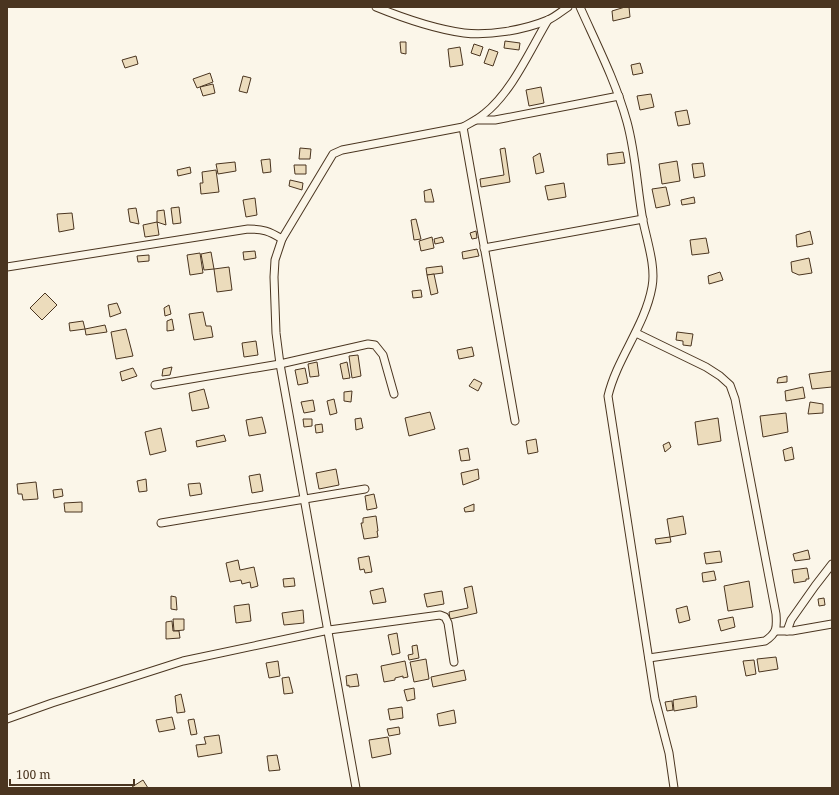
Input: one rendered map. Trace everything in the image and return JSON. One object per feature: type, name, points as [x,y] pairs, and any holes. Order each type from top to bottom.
[{"type":"street","points":[[376,7],[411,19],[464,33],[484,34],[529,26],[548,20],[568,7]]},
{"type":"street","points":[[580,7],[619,96],[628,123],[634,149],[642,219],[653,272],[653,286],[636,333],[611,384],[608,396],[650,658],[655,698],[669,753],[674,788]]},
{"type":"street","points":[[356,788],[329,630],[280,364],[276,333],[274,277],[275,260],[282,239],[333,154],[342,150],[463,127],[476,120],[495,104],[514,79],[548,20]]},
{"type":"street","points":[[476,120],[495,120],[619,96]]},
{"type":"street","points":[[463,127],[515,422]]},
{"type":"street","points":[[484,248],[642,219]]},
{"type":"street","points":[[7,267],[248,229],[261,229],[282,239]]},
{"type":"street","points":[[636,333],[706,367],[730,385],[736,399],[776,614],[776,631],[773,636],[765,642],[650,658]]},
{"type":"street","points":[[155,385],[280,364],[368,344],[375,346],[383,355],[394,394]]},
{"type":"street","points":[[162,523],[365,489]]},
{"type":"street","points":[[787,631],[791,620],[832,564]]},
{"type":"street","points":[[7,719],[183,661],[329,630],[440,616],[445,617],[448,623],[454,662]]},
{"type":"street","points":[[776,631],[787,631],[832,624]]},
{"type":"building","points":[[629,7],[630,17],[613,21],[612,11]]},
{"type":"building","points":[[505,41],[520,43],[519,50],[504,48]]},
{"type":"building","points":[[400,42],[406,42],[406,54],[401,53]]},
{"type":"building","points":[[474,44],[483,47],[480,56],[471,53]]},
{"type":"building","points":[[460,47],[463,65],[450,67],[448,49]]},
{"type":"building","points":[[489,49],[498,52],[493,66],[484,63]]},
{"type":"building","points":[[136,56],[138,64],[125,68],[122,60]]},
{"type":"building","points":[[640,63],[643,73],[633,75],[631,65]]},
{"type":"building","points":[[210,73],[213,82],[197,88],[193,79]]},
{"type":"building","points":[[243,76],[251,78],[247,93],[239,91]]},
{"type":"building","points":[[213,84],[215,93],[203,96],[200,87]]},
{"type":"building","points":[[541,87],[544,103],[529,106],[526,90]]},
{"type":"building","points":[[651,94],[654,107],[640,110],[637,96]]},
{"type":"building","points":[[687,110],[690,124],[678,126],[675,112]]},
{"type":"building","points":[[300,148],[311,149],[310,159],[299,159]]},
{"type":"building","points":[[505,148],[510,182],[481,187],[480,179],[504,175],[500,149]]},
{"type":"building","points":[[623,152],[625,163],[608,165],[607,154]]},
{"type":"building","points":[[540,153],[544,172],[536,174],[533,157]]},
{"type":"building","points":[[270,159],[271,172],[263,173],[261,160]]},
{"type":"building","points":[[677,161],[680,181],[662,184],[659,164]]},
{"type":"building","points":[[235,162],[236,171],[218,174],[216,164]]},
{"type":"building","points":[[703,163],[705,176],[694,178],[692,164]]},
{"type":"building","points":[[294,165],[306,165],[306,174],[295,174]]},
{"type":"building","points":[[190,167],[191,173],[178,176],[177,170]]},
{"type":"building","points":[[216,170],[219,192],[201,194],[200,183],[203,183],[202,172]]},
{"type":"building","points":[[290,180],[303,183],[302,190],[289,186]]},
{"type":"building","points":[[564,183],[566,197],[548,200],[545,186]]},
{"type":"building","points":[[666,187],[670,205],[656,208],[652,189]]},
{"type":"building","points":[[431,189],[434,202],[425,202],[424,191]]},
{"type":"building","points":[[694,197],[695,203],[682,205],[681,200]]},
{"type":"building","points":[[255,198],[257,215],[246,217],[243,200]]},
{"type":"building","points":[[179,207],[181,223],[173,224],[171,208]]},
{"type":"building","points":[[136,208],[139,224],[130,222],[128,209]]},
{"type":"building","points":[[164,210],[166,225],[157,222],[157,211]]},
{"type":"building","points":[[72,213],[74,229],[59,232],[57,214]]},
{"type":"building","points":[[416,219],[421,239],[414,240],[411,220]]},
{"type":"building","points":[[157,222],[159,235],[145,237],[143,225]]},
{"type":"building","points":[[476,231],[477,238],[472,239],[470,233]]},
{"type":"building","points":[[810,231],[813,244],[797,247],[796,235]]},
{"type":"building","points":[[432,237],[434,248],[421,251],[419,241]]},
{"type":"building","points":[[442,237],[444,242],[435,244],[434,239]]},
{"type":"building","points":[[706,238],[709,253],[692,255],[690,240]]},
{"type":"building","points":[[477,249],[479,256],[463,259],[462,252]]},
{"type":"building","points":[[255,251],[256,258],[244,260],[243,252]]},
{"type":"building","points":[[211,252],[214,269],[204,270],[201,254]]},
{"type":"building","points":[[200,253],[203,273],[190,275],[187,255]]},
{"type":"building","points":[[149,255],[149,261],[138,262],[137,256]]},
{"type":"building","points":[[809,258],[812,273],[799,275],[792,272],[791,262]]},
{"type":"building","points":[[442,266],[443,273],[427,275],[426,268]]},
{"type":"building","points":[[229,267],[232,290],[217,292],[214,269]]},
{"type":"building","points":[[720,272],[723,280],[709,284],[708,276]]},
{"type":"building","points":[[434,274],[438,293],[431,295],[427,275]]},
{"type":"building","points":[[421,290],[422,297],[413,298],[412,291]]},
{"type":"building","points":[[45,293],[57,305],[42,320],[30,308]]},
{"type":"building","points":[[117,303],[121,313],[110,317],[108,305]]},
{"type":"building","points":[[169,305],[171,314],[165,316],[164,308]]},
{"type":"building","points":[[203,312],[206,326],[211,326],[213,337],[194,340],[189,314]]},
{"type":"building","points":[[172,319],[174,330],[167,331],[167,321]]},
{"type":"building","points":[[83,321],[85,329],[70,331],[69,323]]},
{"type":"building","points":[[105,325],[107,332],[86,335],[85,329]]},
{"type":"building","points":[[126,329],[133,356],[116,359],[111,332]]},
{"type":"building","points":[[677,332],[693,334],[691,346],[683,345],[683,341],[676,340]]},
{"type":"building","points":[[256,341],[258,355],[244,357],[242,343]]},
{"type":"building","points":[[472,347],[474,356],[459,359],[457,350]]},
{"type":"building","points":[[358,355],[361,376],[352,378],[349,356]]},
{"type":"building","points":[[317,362],[319,376],[310,377],[308,364]]},
{"type":"building","points":[[347,362],[350,378],[343,379],[340,364]]},
{"type":"building","points":[[172,367],[170,375],[162,376],[163,369]]},
{"type":"building","points":[[133,368],[137,376],[122,381],[120,372]]},
{"type":"building","points":[[305,368],[308,383],[298,385],[295,370]]},
{"type":"building","points":[[832,371],[832,387],[812,389],[809,374]]},
{"type":"building","points":[[787,376],[787,382],[777,383],[778,378]]},
{"type":"building","points":[[474,379],[482,383],[478,391],[469,386]]},
{"type":"building","points":[[803,387],[805,398],[786,401],[785,391]]},
{"type":"building","points":[[204,389],[209,408],[192,411],[189,393]]},
{"type":"building","points":[[352,391],[351,402],[344,401],[344,392]]},
{"type":"building","points":[[334,399],[337,413],[330,415],[327,401]]},
{"type":"building","points":[[313,400],[315,411],[304,413],[301,402]]},
{"type":"building","points":[[810,402],[823,404],[823,413],[808,414]]},
{"type":"building","points":[[430,412],[435,429],[409,436],[405,418]]},
{"type":"building","points":[[786,413],[788,432],[763,437],[760,416]]},
{"type":"building","points":[[262,417],[266,433],[249,436],[246,420]]},
{"type":"building","points":[[361,418],[363,428],[356,430],[355,419]]},
{"type":"building","points":[[718,418],[721,441],[698,445],[695,422]]},
{"type":"building","points":[[303,419],[312,419],[312,426],[304,427]]},
{"type":"building","points":[[322,424],[323,432],[316,433],[315,425]]},
{"type":"building","points":[[161,428],[166,451],[150,455],[145,432]]},
{"type":"building","points":[[224,435],[226,441],[197,447],[196,441]]},
{"type":"building","points":[[536,439],[538,452],[528,454],[526,441]]},
{"type":"building","points":[[669,442],[671,447],[665,452],[663,445]]},
{"type":"building","points":[[792,447],[794,459],[785,461],[783,450]]},
{"type":"building","points":[[468,448],[470,460],[461,461],[459,450]]},
{"type":"building","points":[[336,469],[339,485],[319,489],[316,473]]},
{"type":"building","points":[[478,469],[479,479],[463,485],[461,473]]},
{"type":"building","points":[[260,474],[263,491],[252,493],[249,476]]},
{"type":"building","points":[[146,479],[147,491],[139,492],[137,481]]},
{"type":"building","points":[[36,482],[38,499],[23,500],[22,494],[18,494],[17,484]]},
{"type":"building","points":[[200,483],[202,494],[190,496],[188,484]]},
{"type":"building","points":[[62,489],[63,496],[54,498],[53,490]]},
{"type":"building","points":[[374,494],[377,508],[367,510],[365,496]]},
{"type":"building","points":[[82,502],[82,512],[65,512],[64,503]]},
{"type":"building","points":[[474,504],[474,511],[465,512],[464,508]]},
{"type":"building","points":[[376,516],[378,537],[364,539],[361,523],[363,523],[363,518]]},
{"type":"building","points":[[683,516],[686,534],[670,537],[667,519]]},
{"type":"building","points":[[670,537],[671,542],[656,544],[655,539]]},
{"type":"building","points":[[808,550],[810,559],[795,561],[793,554]]},
{"type":"building","points":[[720,551],[722,562],[706,564],[704,553]]},
{"type":"building","points":[[369,556],[372,572],[365,573],[364,569],[360,570],[358,558]]},
{"type":"building","points":[[238,560],[240,570],[254,567],[258,586],[251,588],[250,582],[242,584],[241,580],[230,582],[226,563]]},
{"type":"building","points":[[807,568],[809,579],[794,583],[792,570]]},
{"type":"building","points":[[714,571],[716,580],[703,582],[702,573]]},
{"type":"building","points":[[294,578],[295,586],[284,587],[283,579]]},
{"type":"building","points":[[749,581],[753,607],[728,611],[724,586]]},
{"type":"building","points":[[472,586],[477,613],[450,619],[449,612],[468,608],[464,588]]},
{"type":"building","points":[[383,588],[386,602],[373,604],[370,591]]},
{"type":"building","points":[[442,591],[444,604],[427,607],[424,594]]},
{"type":"building","points":[[171,596],[176,597],[177,610],[171,609]]},
{"type":"building","points":[[824,598],[825,605],[819,606],[818,599]]},
{"type":"building","points":[[249,604],[251,621],[236,623],[234,606]]},
{"type":"building","points":[[687,606],[690,620],[679,623],[676,609]]},
{"type":"building","points":[[303,610],[304,623],[284,625],[282,613]]},
{"type":"building","points":[[733,617],[735,627],[721,631],[718,620]]},
{"type":"building","points":[[173,619],[184,619],[184,630],[174,631]]},
{"type":"building","points":[[172,621],[173,631],[179,631],[180,638],[166,639],[166,622]]},
{"type":"building","points":[[397,633],[400,653],[392,655],[388,635]]},
{"type":"building","points":[[417,645],[419,658],[409,660],[408,655],[413,654],[412,646]]},
{"type":"building","points":[[776,657],[778,669],[759,672],[757,659]]},
{"type":"building","points":[[426,659],[429,679],[414,682],[410,662]]},
{"type":"building","points":[[754,660],[756,674],[746,676],[743,661]]},
{"type":"building","points":[[278,661],[280,676],[269,678],[266,663]]},
{"type":"building","points":[[405,661],[408,677],[403,678],[403,676],[395,678],[395,680],[384,682],[381,666]]},
{"type":"building","points":[[464,670],[466,680],[433,687],[431,677]]},
{"type":"building","points":[[357,674],[359,686],[347,686],[346,676]]},
{"type":"building","points":[[289,677],[293,693],[284,694],[282,678]]},
{"type":"building","points":[[414,688],[415,699],[407,701],[404,690]]},
{"type":"building","points":[[181,694],[185,712],[177,713],[175,696]]},
{"type":"building","points":[[696,696],[697,707],[674,711],[673,700]]},
{"type":"building","points":[[672,701],[673,710],[667,711],[665,702]]},
{"type":"building","points":[[402,707],[403,718],[390,720],[388,709]]},
{"type":"building","points":[[454,710],[456,723],[439,726],[437,714]]},
{"type":"building","points":[[172,717],[175,729],[159,732],[156,720]]},
{"type":"building","points":[[194,719],[197,734],[191,735],[188,720]]},
{"type":"building","points":[[399,727],[400,734],[389,736],[387,729]]},
{"type":"building","points":[[219,735],[222,753],[198,757],[196,745],[206,744],[204,737]]},
{"type":"building","points":[[388,737],[391,754],[372,758],[369,740]]},
{"type":"building","points":[[277,755],[280,770],[269,771],[267,756]]},
{"type":"building","points":[[143,780],[148,788],[132,788],[132,787]]}]
